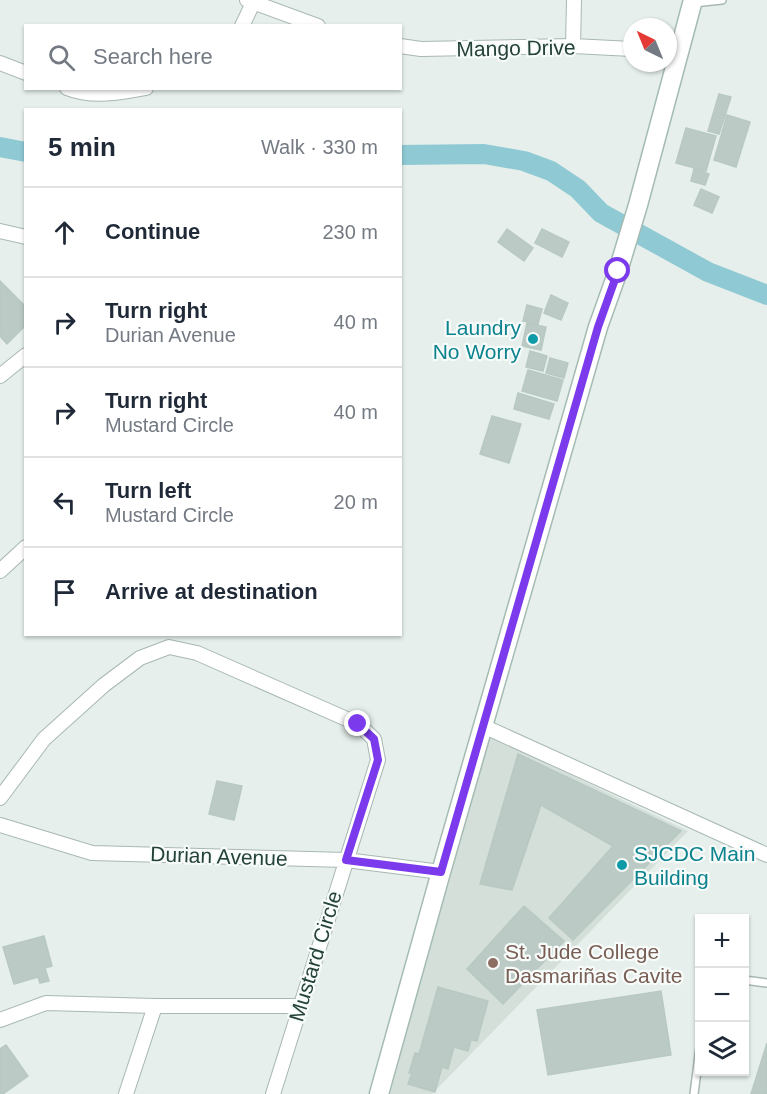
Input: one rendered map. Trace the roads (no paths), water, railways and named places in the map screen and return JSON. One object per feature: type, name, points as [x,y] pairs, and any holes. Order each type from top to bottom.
[{"type":"main road","points":[[677,43],[693,2]]},
{"type":"main road","points":[[379,1094],[598,327],[638,205],[669,72]]},
{"type":"street","points":[[573,46],[574,0]]},
{"type":"street","points":[[243,24],[250,1],[313,24]]},
{"type":"street","name":"Mango Drive","points":[[402,46],[420,49],[573,46],[623,49]]},
{"type":"street","points":[[0,63],[24,71]]},
{"type":"street","points":[[71,90],[78,93],[117,94],[136,90]]},
{"type":"street","points":[[0,231],[24,237]]},
{"type":"street","points":[[0,376],[24,357]]},
{"type":"street","points":[[0,570],[24,548]]},
{"type":"street","name":"Mustard Circle","points":[[0,798],[44,739],[104,685],[140,658],[169,647],[198,653],[358,724],[374,739],[378,760],[273,1094]]},
{"type":"street","points":[[483,726],[767,855]]},
{"type":"street","name":"Durian Avenue","points":[[0,825],[92,853],[346,860],[441,872]]},
{"type":"street","points":[[0,1020],[46,1003],[299,1006]]},
{"type":"street","points":[[126,1094],[155,1006]]},
{"type":"lane","points":[[693,2],[722,0]]},
{"type":"lane","points":[[749,981],[767,983]]},
{"type":"lane","points":[[694,1094],[696,1076]]},
{"type":"waterway","points":[[0,147],[24,152]]},
{"type":"waterway","points":[[402,155],[484,154],[524,161],[551,171],[578,189],[601,213],[708,272],[767,295]]},
{"type":"place","name":"Laundry No Worry","points":[[533,339]]},
{"type":"place","name":"SJCDC Main Building","points":[[622,865]]},
{"type":"place","name":"St. Jude College Dasmariñas Cavite","points":[[493,963]]}]
